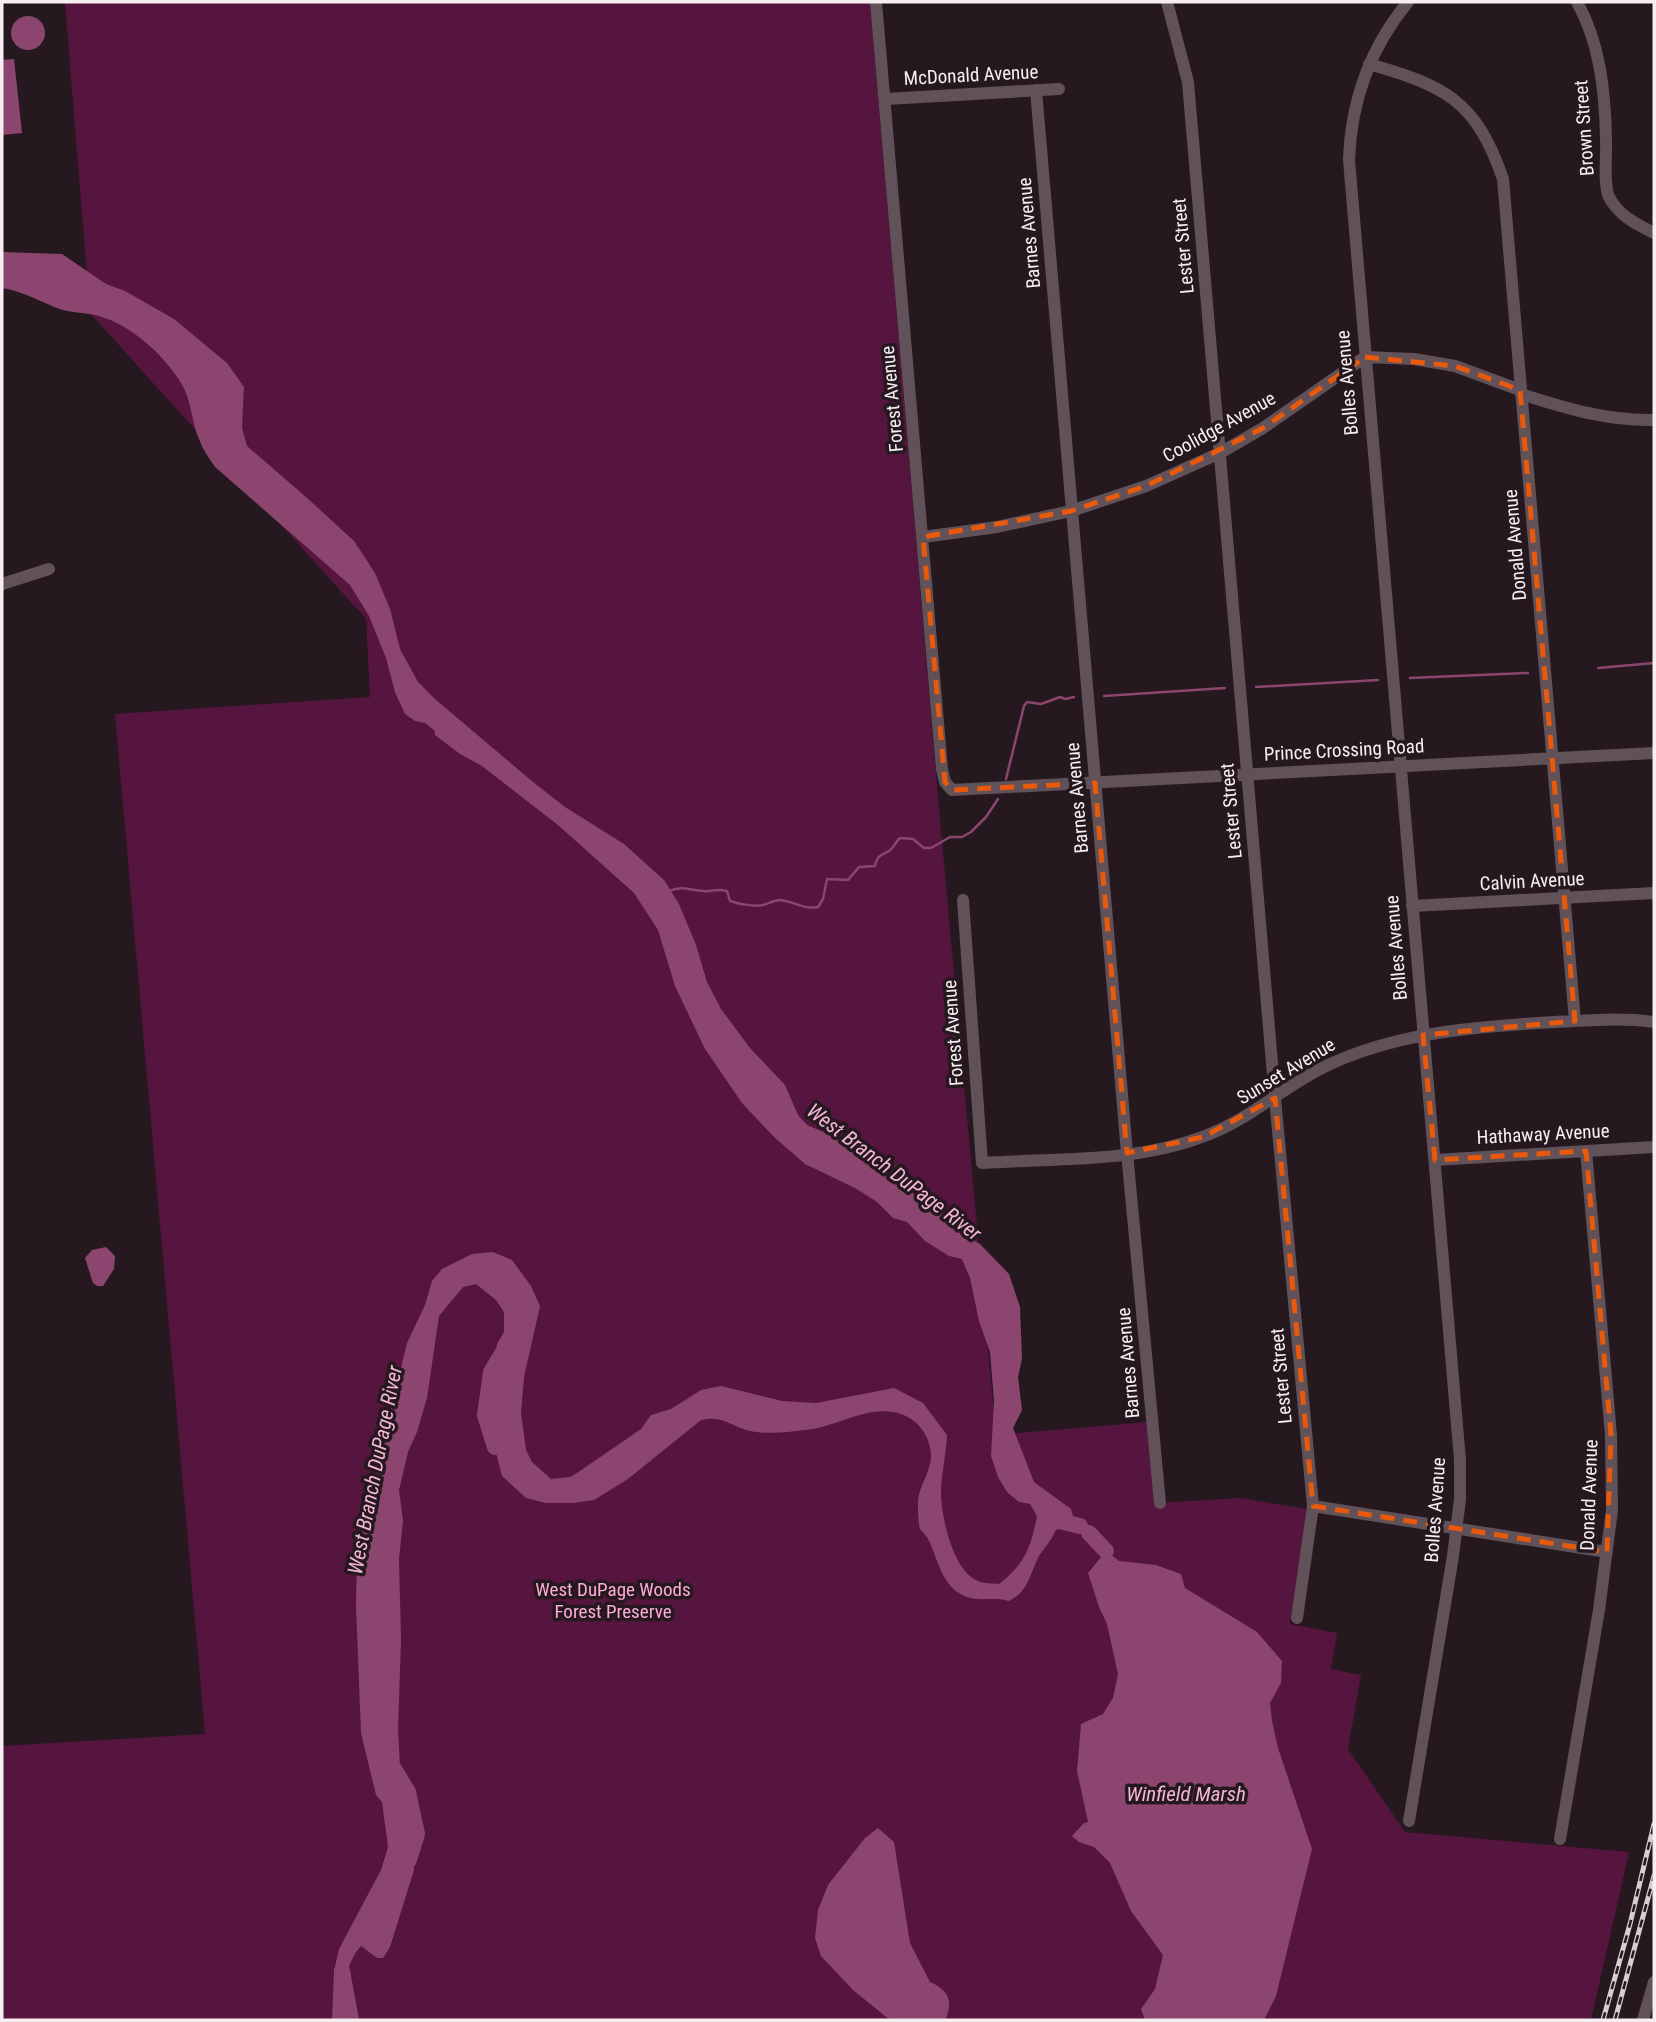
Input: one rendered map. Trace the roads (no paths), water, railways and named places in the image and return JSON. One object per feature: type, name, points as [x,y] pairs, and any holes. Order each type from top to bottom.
[{"type":"street","name":"Forest Avenue","points":[[876,2],[942,769],[945,782],[952,790]]},
{"type":"street","name":"Lester Street","points":[[1167,2],[1188,82],[1313,1506],[1297,1618]]},
{"type":"street","name":"Bolles Avenue","points":[[1408,2],[1387,30],[1367,68],[1354,111],[1349,160],[1460,1460],[1460,1499],[1456,1528],[1409,1821]]},
{"type":"street","name":"Brown Street","points":[[1577,2],[1592,34],[1598,57],[1608,194],[1625,217],[1654,233]]},
{"type":"street","name":"Donald Avenue","points":[[1367,68],[1412,77],[1458,101],[1477,124],[1494,153],[1503,179],[1575,1021]]},
{"type":"street","name":"McDonald Avenue","points":[[886,99],[1059,89]]},
{"type":"street","name":"Barnes Avenue","points":[[1036,90],[1127,1153],[1160,1503]]},
{"type":"street","name":"Coolidge Avenue","points":[[923,537],[997,527],[1072,511],[1146,486],[1220,453],[1292,409],[1365,357]]},
{"type":"street","points":[[1365,357],[1414,359],[1455,366],[1572,411],[1654,420]]},
{"type":"street","points":[[2,584],[49,569]]},
{"type":"street","name":"Prince Crossing Road","points":[[952,790],[1654,753]]},
{"type":"street","name":"Calvin Avenue","points":[[1412,906],[1654,893]]},
{"type":"street","name":"Forest Avenue","points":[[964,900],[982,1163]]},
{"type":"street","name":"Sunset Avenue","points":[[982,1163],[1153,1151],[1203,1137],[1251,1114],[1310,1074],[1348,1055],[1423,1035],[1454,1030],[1575,1021],[1626,1019],[1654,1022]]},
{"type":"street","name":"Hathaway Avenue","points":[[1435,1160],[1654,1147]]},
{"type":"street","name":"Donald Avenue","points":[[1560,1839],[1612,1510],[1612,1435],[1586,1151]]},
{"type":"street","points":[[1313,1506],[1607,1552]]},
{"type":"street","points":[[1643,2020],[1654,1982]]},
{"type":"water","points":[[28,16],[40,21],[45,33],[40,45],[28,50],[16,45],[11,33],[16,21]]},
{"type":"water","points":[[14,59],[22,133],[2,135],[2,60]]},
{"type":"water","points":[[2,252],[62,254],[106,284],[125,291],[174,319],[227,363],[244,387],[242,428],[247,446],[354,541],[375,573],[390,609],[400,649],[418,682],[533,782],[565,807],[624,844],[664,880],[679,904],[696,945],[707,982],[721,1009],[750,1048],[785,1085],[798,1115],[807,1125],[835,1137],[859,1158],[950,1218],[957,1231],[980,1244],[1009,1274],[1020,1307],[1022,1359],[1018,1377],[1022,1410],[1013,1428],[1034,1482],[1071,1509],[1073,1516],[1068,1523],[1055,1531],[1039,1556],[1027,1584],[1015,1597],[1009,1601],[974,1599],[962,1595],[944,1577],[927,1537],[919,1526],[919,1496],[931,1456],[925,1434],[908,1417],[882,1411],[816,1428],[763,1433],[716,1419],[701,1420],[628,1479],[594,1500],[546,1503],[526,1498],[502,1476],[490,1429],[492,1370],[497,1344],[504,1332],[504,1312],[496,1300],[476,1284],[463,1287],[439,1316],[427,1398],[408,1452],[399,1490],[403,1520],[399,1559],[401,1640],[398,1729],[400,1767],[415,1847],[414,1870],[390,1947],[383,1958],[377,1958],[361,1946],[351,1962],[345,1991],[346,2020],[332,2020],[334,1971],[339,1949],[381,1870],[388,1847],[382,1802],[376,1795],[361,1733],[356,1606],[357,1548],[407,1343],[425,1305],[432,1281],[442,1269],[472,1254],[493,1252],[512,1260],[531,1286],[540,1306],[524,1377],[521,1413],[526,1450],[532,1462],[551,1479],[570,1477],[577,1473],[641,1429],[651,1415],[671,1409],[701,1390],[721,1386],[782,1401],[816,1403],[894,1388],[923,1403],[947,1435],[941,1488],[944,1517],[956,1556],[969,1575],[980,1582],[999,1584],[1008,1577],[1026,1554],[1037,1516],[1030,1504],[1019,1502],[1007,1492],[998,1477],[991,1456],[994,1401],[990,1352],[979,1321],[970,1278],[962,1259],[949,1256],[925,1241],[907,1222],[893,1218],[877,1202],[855,1188],[805,1164],[774,1137],[742,1103],[705,1049],[675,986],[658,930],[634,893],[558,825],[482,766],[435,735],[435,731],[425,723],[415,721],[405,714],[369,616],[350,585],[215,467],[199,439],[185,390],[166,362],[146,342],[111,320],[57,308],[22,293],[2,288]]},
{"type":"water","points":[[106,1247],[115,1256],[114,1269],[103,1286],[97,1286],[93,1283],[85,1258],[92,1250]]},
{"type":"water","name":"Winfield Marsh","points":[[1106,1551],[1119,1561],[1156,1565],[1181,1574],[1185,1588],[1257,1632],[1282,1661],[1281,1683],[1270,1703],[1272,1721],[1278,1748],[1312,1849],[1276,1996],[1264,2020],[1145,2020],[1141,2009],[1155,1989],[1163,1955],[1131,1911],[1110,1863],[1094,1847],[1079,1842],[1072,1836],[1088,1822],[1077,1771],[1081,1724],[1103,1714],[1113,1698],[1118,1674],[1107,1624],[1088,1573]]},
{"type":"water","points":[[878,1828],[894,1842],[910,1943],[930,1982],[941,1988],[948,1997],[949,2007],[945,2020],[890,2020],[853,1990],[821,1956],[815,1938],[818,1910],[828,1885],[865,1838]]},
{"type":"waterway","points":[[1598,668],[1654,663]]},
{"type":"waterway","points":[[1410,678],[1528,673]]},
{"type":"waterway","points":[[1256,687],[1378,680]]},
{"type":"waterway","points":[[1104,696],[1225,688]]},
{"type":"waterway","points":[[1006,779],[1027,702],[1041,704],[1060,697],[1074,697]]},
{"type":"waterway","points":[[669,891],[683,888],[723,890],[727,891],[730,901],[742,904],[759,906],[780,900],[818,907],[823,899],[827,879],[848,880],[859,867],[875,866],[878,858],[891,850],[900,838],[913,839],[924,848],[931,848],[950,837],[962,837],[986,817],[998,799]]},
{"type":"waterway","name":"West Branch DuPage River","points":[[495,1447],[485,1415],[491,1372],[503,1352]]},
{"type":"waterway","points":[[1051,1519],[1080,1526]]},
{"type":"waterway","points":[[1089,1533],[1106,1551]]},
{"type":"waterway","name":"West Branch DuPage River","points":[[394,1769],[408,1792],[417,1834],[409,1860]]},
{"type":"waterway","name":"West Branch DuPage River","points":[[342,1971],[351,2020]]},
{"type":"railway","points":[[1603,2020],[1654,1824]]},
{"type":"railway","points":[[1615,2020],[1654,1876]]},
{"type":"park label","name":"West DuPage Woods Forest Preserve","points":[[613,1600]]}]
